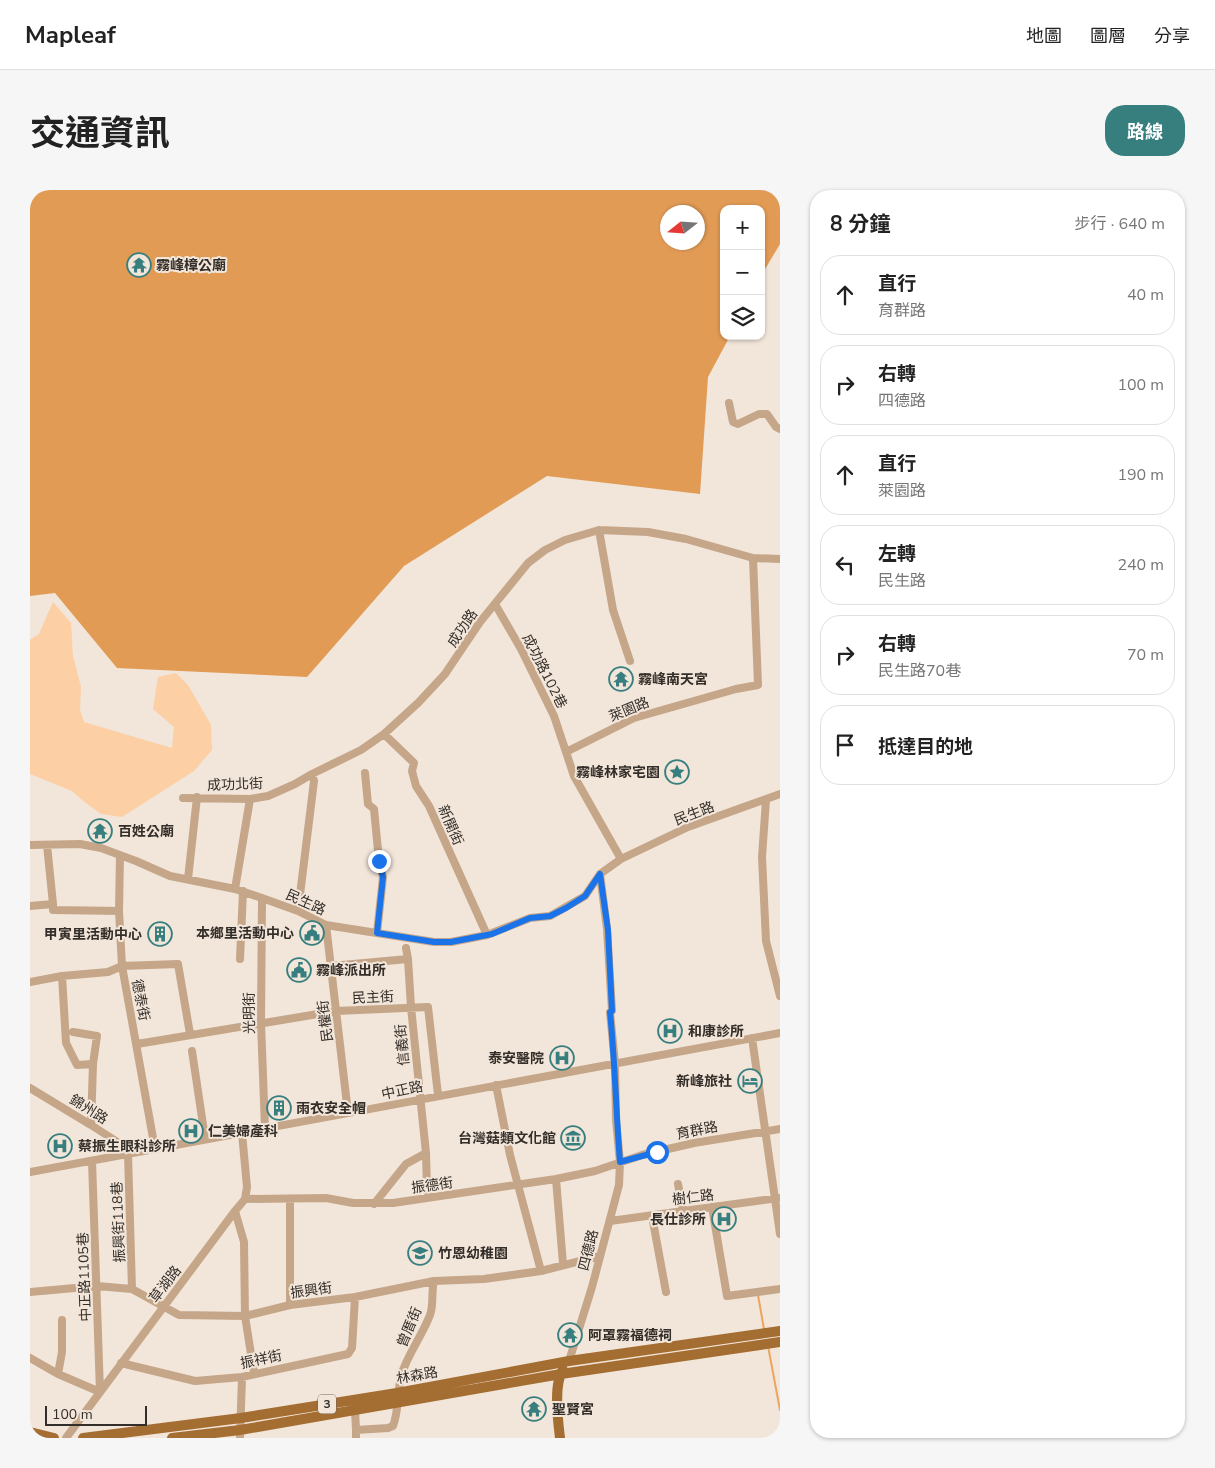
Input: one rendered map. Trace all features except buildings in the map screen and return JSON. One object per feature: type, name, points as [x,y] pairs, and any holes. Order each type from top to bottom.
[{"type":"main road","name":"林森路","points":[[172,1438],[240,1434],[569,1361],[776,1332]]},
{"type":"main road","name":"林森路","points":[[83,1438],[397,1398],[777,1343]]},
{"type":"main road","name":"四德路","points":[[560,1438],[558,1391],[561,1374],[569,1361]]},
{"type":"main road","points":[[30,1432],[54,1438]]},
{"type":"street","points":[[729,403],[733,422],[738,424],[759,414],[767,414],[780,429]]},
{"type":"street","points":[[598,530],[613,610],[630,661]]},
{"type":"street","name":"成功路","points":[[312,774],[360,750],[384,734],[418,703],[444,674],[480,622],[528,563],[545,550],[565,540],[598,530],[664,534],[753,558],[780,559]]},
{"type":"street","name":"萊園路","points":[[566,752],[634,718],[736,689],[758,685],[753,558]]},
{"type":"street","name":"成功路102巷","points":[[495,604],[521,649],[554,716],[566,752]]},
{"type":"street","name":"新開街","points":[[384,734],[414,764],[412,771],[416,786],[429,806],[486,935]]},
{"type":"street","points":[[566,752],[574,776],[621,859]]},
{"type":"street","points":[[365,773],[368,804],[374,809],[379,861],[383,877],[377,933]]},
{"type":"street","points":[[298,911],[314,781],[312,774]]},
{"type":"street","name":"成功北街","points":[[183,798],[250,799],[268,796],[312,774]]},
{"type":"street","name":"民生路","points":[[30,845],[80,844],[101,848],[170,876],[239,890],[298,911],[326,925],[434,942],[451,942],[486,935],[530,918],[550,916],[585,896],[600,874],[621,859],[688,828],[780,794]]},
{"type":"street","points":[[188,879],[197,798]]},
{"type":"street","points":[[240,959],[239,890],[250,799]]},
{"type":"street","points":[[766,800],[762,856],[766,942],[780,996]]},
{"type":"street","points":[[47,845],[53,910],[119,911]]},
{"type":"street","name":"德泰街","points":[[120,855],[119,911],[122,966],[155,1148]]},
{"type":"street","points":[[600,874],[608,930],[612,1011],[610,1012],[615,1064]]},
{"type":"street","name":"光明街","points":[[262,898],[261,1023],[265,1128]]},
{"type":"street","points":[[30,906],[53,904]]},
{"type":"street","name":"民權街","points":[[326,925],[348,1113]]},
{"type":"street","name":"信義街","points":[[406,948],[429,1197]]},
{"type":"street","points":[[331,966],[408,959]]},
{"type":"street","points":[[30,982],[62,976],[108,972],[122,966],[178,964],[190,1034]]},
{"type":"street","points":[[62,976],[66,1044],[77,1065],[93,1064]]},
{"type":"street","name":"民主街","points":[[137,1044],[336,1011],[428,1007],[438,1095]]},
{"type":"street","points":[[72,1032],[97,1036],[93,1064],[92,1125]]},
{"type":"street","name":"中正路","points":[[30,1172],[780,1032]]},
{"type":"street","points":[[752,1038],[764,1131],[777,1198],[780,1234]]},
{"type":"street","points":[[192,1051],[206,1138]]},
{"type":"street","name":"四德路","points":[[569,1361],[592,1288],[619,1185],[620,1162],[616,1120],[615,1064]]},
{"type":"street","points":[[496,1086],[518,1186],[541,1271]]},
{"type":"street","name":"錦州路","points":[[30,1088],[92,1125],[130,1153]]},
{"type":"street","name":"育群路","points":[[620,1162],[694,1143],[780,1128]]},
{"type":"street","points":[[242,1133],[247,1187],[244,1199]]},
{"type":"street","name":"振興街118巷","points":[[130,1153],[132,1289]]},
{"type":"street","points":[[374,1204],[406,1164],[426,1153]]},
{"type":"street","name":"中正路1105巷","points":[[92,1161],[100,1392]]},
{"type":"street","name":"振德街","points":[[244,1199],[290,1200],[326,1198],[374,1204],[393,1203],[518,1186],[595,1171],[620,1162]]},
{"type":"street","points":[[556,1179],[563,1264]]},
{"type":"street","points":[[678,1184],[683,1211]]},
{"type":"street","name":"樹仁路","points":[[610,1221],[777,1198]]},
{"type":"street","name":"草湖路","points":[[66,1438],[244,1199]]},
{"type":"street","points":[[290,1200],[290,1305]]},
{"type":"street","points":[[712,1208],[727,1296],[780,1289]]},
{"type":"street","points":[[234,1210],[244,1242],[245,1316],[254,1373]]},
{"type":"street","points":[[652,1216],[666,1292]]},
{"type":"street","name":"振興街","points":[[30,1292],[97,1286],[132,1289],[179,1315],[245,1316],[290,1305],[355,1297],[434,1281],[484,1279],[541,1271],[600,1256]]},
{"type":"street","name":"曾厝街","points":[[356,1434],[393,1426],[396,1418],[397,1398],[402,1373],[431,1313],[434,1281]]},
{"type":"street","name":"振祥街","points":[[121,1363],[195,1381],[242,1377],[348,1354],[352,1348],[355,1297]]},
{"type":"street","points":[[58,1374],[62,1352],[62,1320]]},
{"type":"street","points":[[30,1358],[58,1374],[100,1392]]},
{"type":"street","points":[[240,1434],[242,1377]]},
{"type":"street","points":[[355,1410],[356,1434]]},
{"type":"shaded area","points":[[30,190],[780,190],[780,244],[765,269],[765,205],[720,205],[720,340],[728,340],[708,377],[700,494],[547,476],[404,566],[307,677],[117,668],[55,593],[30,596]]},
{"type":"shaded area","points":[[53,602],[71,623],[73,656],[81,687],[80,710],[84,722],[172,748],[174,727],[153,709],[158,677],[176,673],[188,685],[211,725],[212,750],[194,771],[122,817],[101,814],[72,791],[30,774],[30,640],[39,634]]},
{"type":"waterway","points":[[758,1295],[764,1329]]},
{"type":"waterway","points":[[768,1346],[780,1410]]},
{"type":"place","name":"霧峰樟公廟","points":[[139,265]]},
{"type":"place","name":"霧峰南天宮","points":[[621,679]]},
{"type":"place","name":"霧峰林家宅園","points":[[677,772]]},
{"type":"place","name":"百姓公廟","points":[[100,831]]},
{"type":"place","name":"本鄉里活動中心","points":[[312,933]]},
{"type":"place","name":"甲寅里活動中心","points":[[160,934]]},
{"type":"place","name":"霧峰派出所","points":[[299,970]]},
{"type":"place","name":"和康診所","points":[[670,1031]]},
{"type":"place","name":"泰安醫院","points":[[562,1058]]},
{"type":"place","name":"新峰旅社","points":[[750,1081]]},
{"type":"place","name":"雨衣安全帽","points":[[279,1108]]},
{"type":"place","name":"仁美婦產科","points":[[191,1131]]},
{"type":"place","name":"台灣菇類文化館","points":[[573,1138]]},
{"type":"place","name":"蔡振生眼科診所","points":[[60,1146]]},
{"type":"place","name":"長仕診所","points":[[724,1219]]},
{"type":"place","name":"竹恩幼稚園","points":[[420,1253]]},
{"type":"place","name":"阿罩霧福德祠","points":[[570,1335]]},
{"type":"place","name":"聖賢宮","points":[[534,1409]]},
{"type":"route","points":[[379,861],[383,877],[377,933],[434,942],[451,942],[493,934],[530,918],[550,916],[585,896],[600,874],[608,930],[612,1011],[610,1012],[615,1064],[616,1120],[620,1162],[657,1152]]}]
